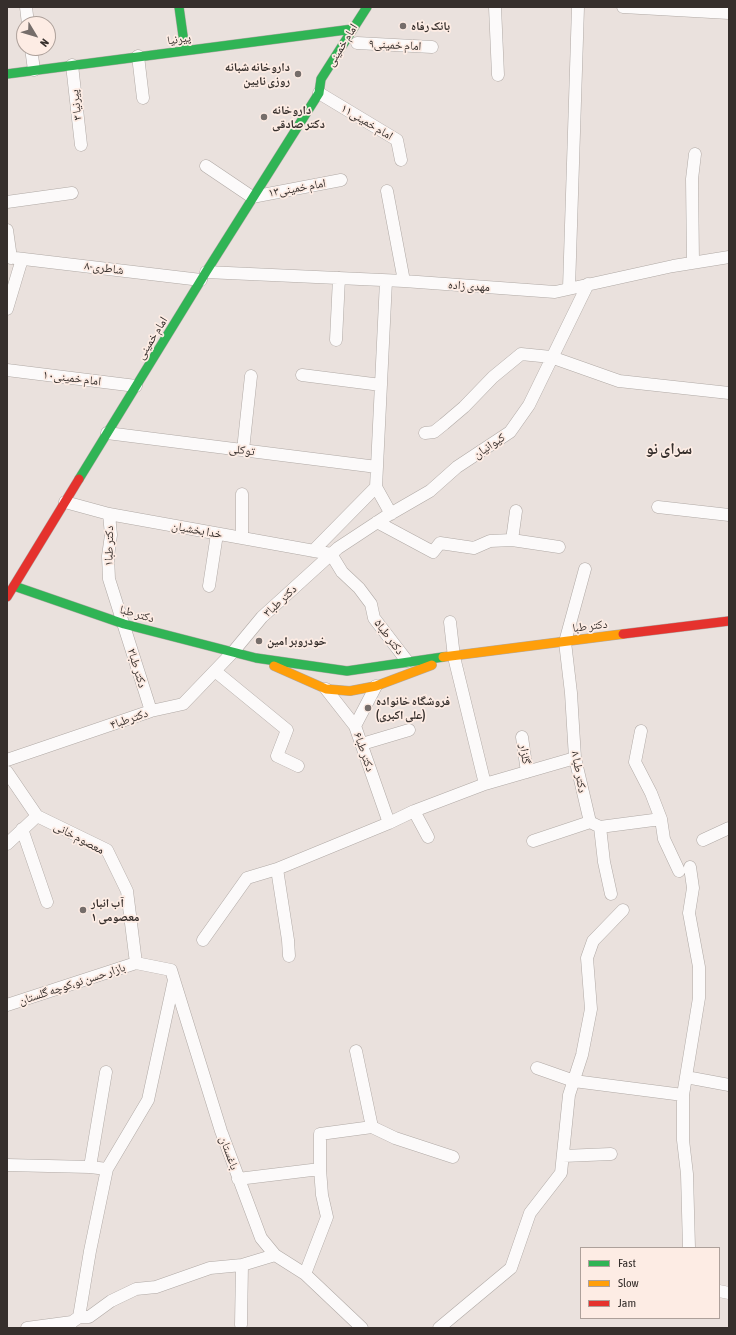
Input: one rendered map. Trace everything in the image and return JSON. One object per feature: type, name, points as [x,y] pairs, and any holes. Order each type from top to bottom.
[{"type":"main road","points":[[179,7],[185,50]]},
{"type":"main road","name":"امام خمینی","points":[[319,93],[321,79],[367,7]]},
{"type":"main road","name":"پیرنیا","points":[[7,74],[353,28]]},
{"type":"main road","name":"امام خمینی","points":[[356,46],[365,31]]},
{"type":"main road","name":"امام خمینی","points":[[7,597],[252,197],[319,93],[331,84]]},
{"type":"main road","name":"دکتر طبا","points":[[14,586],[124,624],[348,681],[376,686],[454,657]]},
{"type":"main road","name":"دکتر طبا","points":[[256,658],[326,689],[408,661],[454,657],[729,621]]},
{"type":"street","points":[[495,7],[498,75]]},
{"type":"street","points":[[569,288],[578,7]]},
{"type":"street","points":[[623,7],[729,13]]},
{"type":"street","name":"امام خمینی۹","points":[[356,46],[432,47]]},
{"type":"street","points":[[33,56],[34,70]]},
{"type":"street","points":[[138,56],[143,98]]},
{"type":"street","name":"پیرنیا ۳","points":[[72,65],[81,145]]},
{"type":"street","name":"امام خمینی۱۱","points":[[319,93],[397,140],[401,160]]},
{"type":"street","points":[[693,262],[692,179],[695,154]]},
{"type":"street","points":[[206,166],[252,197]]},
{"type":"street","name":"امام خمینی۱۳","points":[[252,197],[341,180]]},
{"type":"street","points":[[387,191],[404,281]]},
{"type":"street","points":[[7,202],[72,193]]},
{"type":"street","points":[[7,230],[13,258],[7,309]]},
{"type":"street","name":"مهدی زاده","points":[[204,276],[340,278],[555,292],[693,262],[729,257]]},
{"type":"street","name":"۸-شاطری","points":[[13,258],[204,276]]},
{"type":"street","points":[[336,340],[340,278]]},
{"type":"street","points":[[386,281],[376,487],[391,514]]},
{"type":"street","name":"کیوانیان","points":[[331,554],[377,522],[430,491],[457,467],[510,432],[529,405],[551,357],[588,284]]},
{"type":"street","points":[[425,433],[434,432],[444,424],[464,407],[493,377],[521,354],[551,357],[619,381],[729,393]]},
{"type":"street","name":"امام خمینی۱۰","points":[[7,370],[136,386]]},
{"type":"street","points":[[302,375],[381,385]]},
{"type":"street","points":[[243,450],[251,376]]},
{"type":"street","name":"توکلی","points":[[108,433],[377,467]]},
{"type":"street","points":[[313,551],[376,487]]},
{"type":"street","points":[[242,494],[242,538]]},
{"type":"street","name":"خدا بخشیان","points":[[65,502],[109,514],[331,554]]},
{"type":"street","points":[[658,508],[729,514]]},
{"type":"street","points":[[512,540],[516,511]]},
{"type":"street","name":"دکتر طبا۱","points":[[109,514],[111,535],[108,556],[109,579],[124,624]]},
{"type":"street","points":[[377,522],[433,552],[440,543],[449,546],[474,548],[490,541],[512,540],[559,547]]},
{"type":"street","points":[[209,586],[217,534]]},
{"type":"street","name":"دکتر طبا۳","points":[[233,652],[262,617],[331,554]]},
{"type":"street","name":"دکتر طبا۵","points":[[331,554],[342,572],[359,588],[371,604],[374,618],[408,661]]},
{"type":"street","points":[[565,642],[585,569]]},
{"type":"street","points":[[450,622],[454,657],[485,784]]},
{"type":"street","name":"دکتر طبا۲","points":[[124,624],[151,711]]},
{"type":"street","name":"دکتر طبا ۸","points":[[565,642],[571,693],[575,758],[595,825],[611,894]]},
{"type":"street","name":"دکترطبا۴","points":[[7,760],[151,711],[183,704],[233,652]]},
{"type":"street","points":[[215,671],[287,730],[277,756],[298,766]]},
{"type":"street","points":[[355,726],[376,686]]},
{"type":"street","name":"دکتر طبا۶","points":[[326,689],[355,726],[389,823]]},
{"type":"street","points":[[362,744],[409,730]]},
{"type":"street","points":[[641,731],[635,762],[651,793],[661,819],[664,839],[678,871]]},
{"type":"street","name":"گلزار","points":[[522,737],[528,772]]},
{"type":"street","points":[[203,940],[247,878],[277,870],[414,811],[485,784],[575,758]]},
{"type":"street","name":"معصوم خانی","points":[[7,772],[37,816],[107,850],[127,891],[136,963]]},
{"type":"street","points":[[414,811],[428,837]]},
{"type":"street","points":[[7,844],[37,816]]},
{"type":"street","points":[[533,841],[595,825],[661,819]]},
{"type":"street","points":[[702,840],[729,828]]},
{"type":"street","points":[[22,829],[47,902]]},
{"type":"street","points":[[689,1247],[687,1174],[683,1140],[683,1095],[698,998],[699,967],[689,913],[693,888],[690,867]]},
{"type":"street","points":[[277,870],[288,940],[289,956]]},
{"type":"street","points":[[439,1328],[511,1268],[530,1213],[561,1173],[570,1095],[582,1055],[591,1009],[587,958],[594,941],[623,910]]},
{"type":"street","name":"باغستان","points":[[136,963],[172,970],[221,1131],[261,1238],[275,1255],[305,1274],[362,1328]]},
{"type":"street","name":"بازار حسن نو،کوچه گلستان","points":[[7,1005],[136,963]]},
{"type":"street","points":[[73,1322],[107,1169],[148,1100],[175,980]]},
{"type":"street","points":[[356,1051],[372,1127]]},
{"type":"street","points":[[537,1068],[574,1081],[683,1095]]},
{"type":"street","points":[[90,1166],[106,1072]]},
{"type":"street","points":[[686,1077],[729,1085]]},
{"type":"street","points":[[305,1274],[327,1217],[322,1195],[320,1134],[372,1127],[395,1138],[453,1157]]},
{"type":"street","points":[[563,1156],[611,1154]]},
{"type":"street","points":[[7,1165],[90,1166],[107,1169]]},
{"type":"street","points":[[238,1179],[320,1169]]},
{"type":"street","points":[[27,1328],[73,1322],[89,1317],[112,1301],[136,1289],[156,1287],[210,1268],[242,1265],[275,1255]]},
{"type":"street","points":[[241,1325],[242,1265]]},
{"type":"traffic: fast","points":[[179,7],[185,50]]},
{"type":"traffic: fast","points":[[79,479],[206,272],[319,93],[321,79],[367,7]]},
{"type":"traffic: fast","points":[[7,74],[353,29]]},
{"type":"traffic: fast","points":[[14,586],[124,624],[256,658],[347,671],[443,657]]},
{"type":"traffic: slow","points":[[443,657],[623,634]]},
{"type":"traffic: slow","points":[[274,666],[326,689],[350,691],[376,686],[432,665]]},
{"type":"traffic: jam","points":[[7,597],[79,479]]},
{"type":"traffic: jam","points":[[623,634],[729,621]]},
{"type":"place","name":"بانک رفاه","points":[[403,26]]},
{"type":"place","name":"داروخانه شبانه روزی نایین","points":[[298,74]]},
{"type":"place","name":"داروخانه دکتر صادقی","points":[[264,117]]},
{"type":"place","name":"خودروبر امین","points":[[259,641]]},
{"type":"place","name":"فروشگاه خانواده (علی اکبری)","points":[[368,708]]},
{"type":"place","name":"آب انبار معصومی ۱","points":[[83,910]]},
{"type":"district","name":"سرای نو","points":[[669,449]]}]
